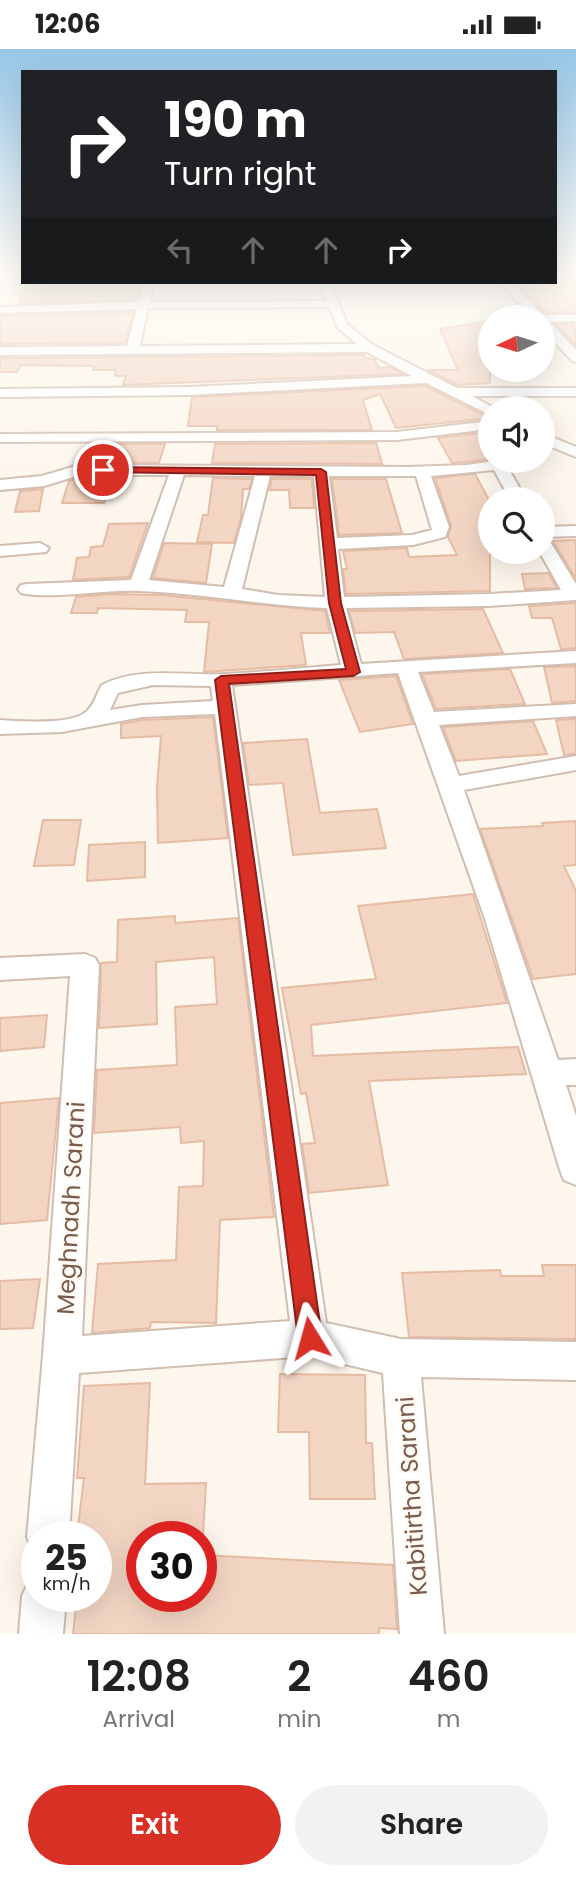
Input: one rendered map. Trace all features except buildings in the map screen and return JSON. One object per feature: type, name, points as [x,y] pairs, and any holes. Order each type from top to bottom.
[{"type":"street","points":[[133,348],[134,343]]},
{"type":"street","points":[[363,343],[478,405]]},
{"type":"street","points":[[563,343],[576,358]]},
{"type":"street","points":[[0,351],[369,348]]},
{"type":"street","points":[[0,393],[189,391],[426,379]]},
{"type":"street","points":[[450,392],[576,392]]},
{"type":"street","points":[[0,485],[44,481],[79,470],[321,472],[406,457],[478,430]]},
{"type":"street","points":[[0,438],[406,457],[478,465]]},
{"type":"street","points":[[555,444],[576,454]]},
{"type":"street","points":[[555,457],[576,454]]},
{"type":"street","points":[[329,544],[413,540],[439,533],[442,527],[406,457]]},
{"type":"street","points":[[232,593],[264,470]]},
{"type":"street","points":[[138,585],[178,471]]},
{"type":"street","points":[[321,472],[335,603],[353,672]]},
{"type":"street","points":[[555,532],[576,531]]},
{"type":"street","points":[[0,551],[40,548]]},
{"type":"street","points":[[27,589],[138,585],[232,593],[278,601],[335,603],[489,600],[574,594],[555,563]]},
{"type":"street","points":[[2,734],[68,725],[223,694],[353,672],[479,661],[576,657]]},
{"type":"street","points":[[406,668],[562,1073],[576,1170]]},
{"type":"street","points":[[91,719],[98,713],[109,689],[119,684],[153,679],[223,694]]},
{"type":"street","points":[[223,694],[310,1338]]},
{"type":"street","points":[[426,719],[576,710]]},
{"type":"street","points":[[450,785],[576,763]]},
{"type":"street","name":"Meghnadh Sarani","points":[[0,969],[85,965],[62,1356],[49,1521]]},
{"type":"street","points":[[62,1356],[310,1338],[401,1358],[576,1361]]},
{"type":"street","name":"Kabitirtha Sarani","points":[[401,1358],[422,1634]]},
{"type":"street","points":[[41,1634],[43,1612]]},
{"type":"route","points":[[103,470],[321,472],[335,603],[353,672],[221,680],[310,1338]]}]
